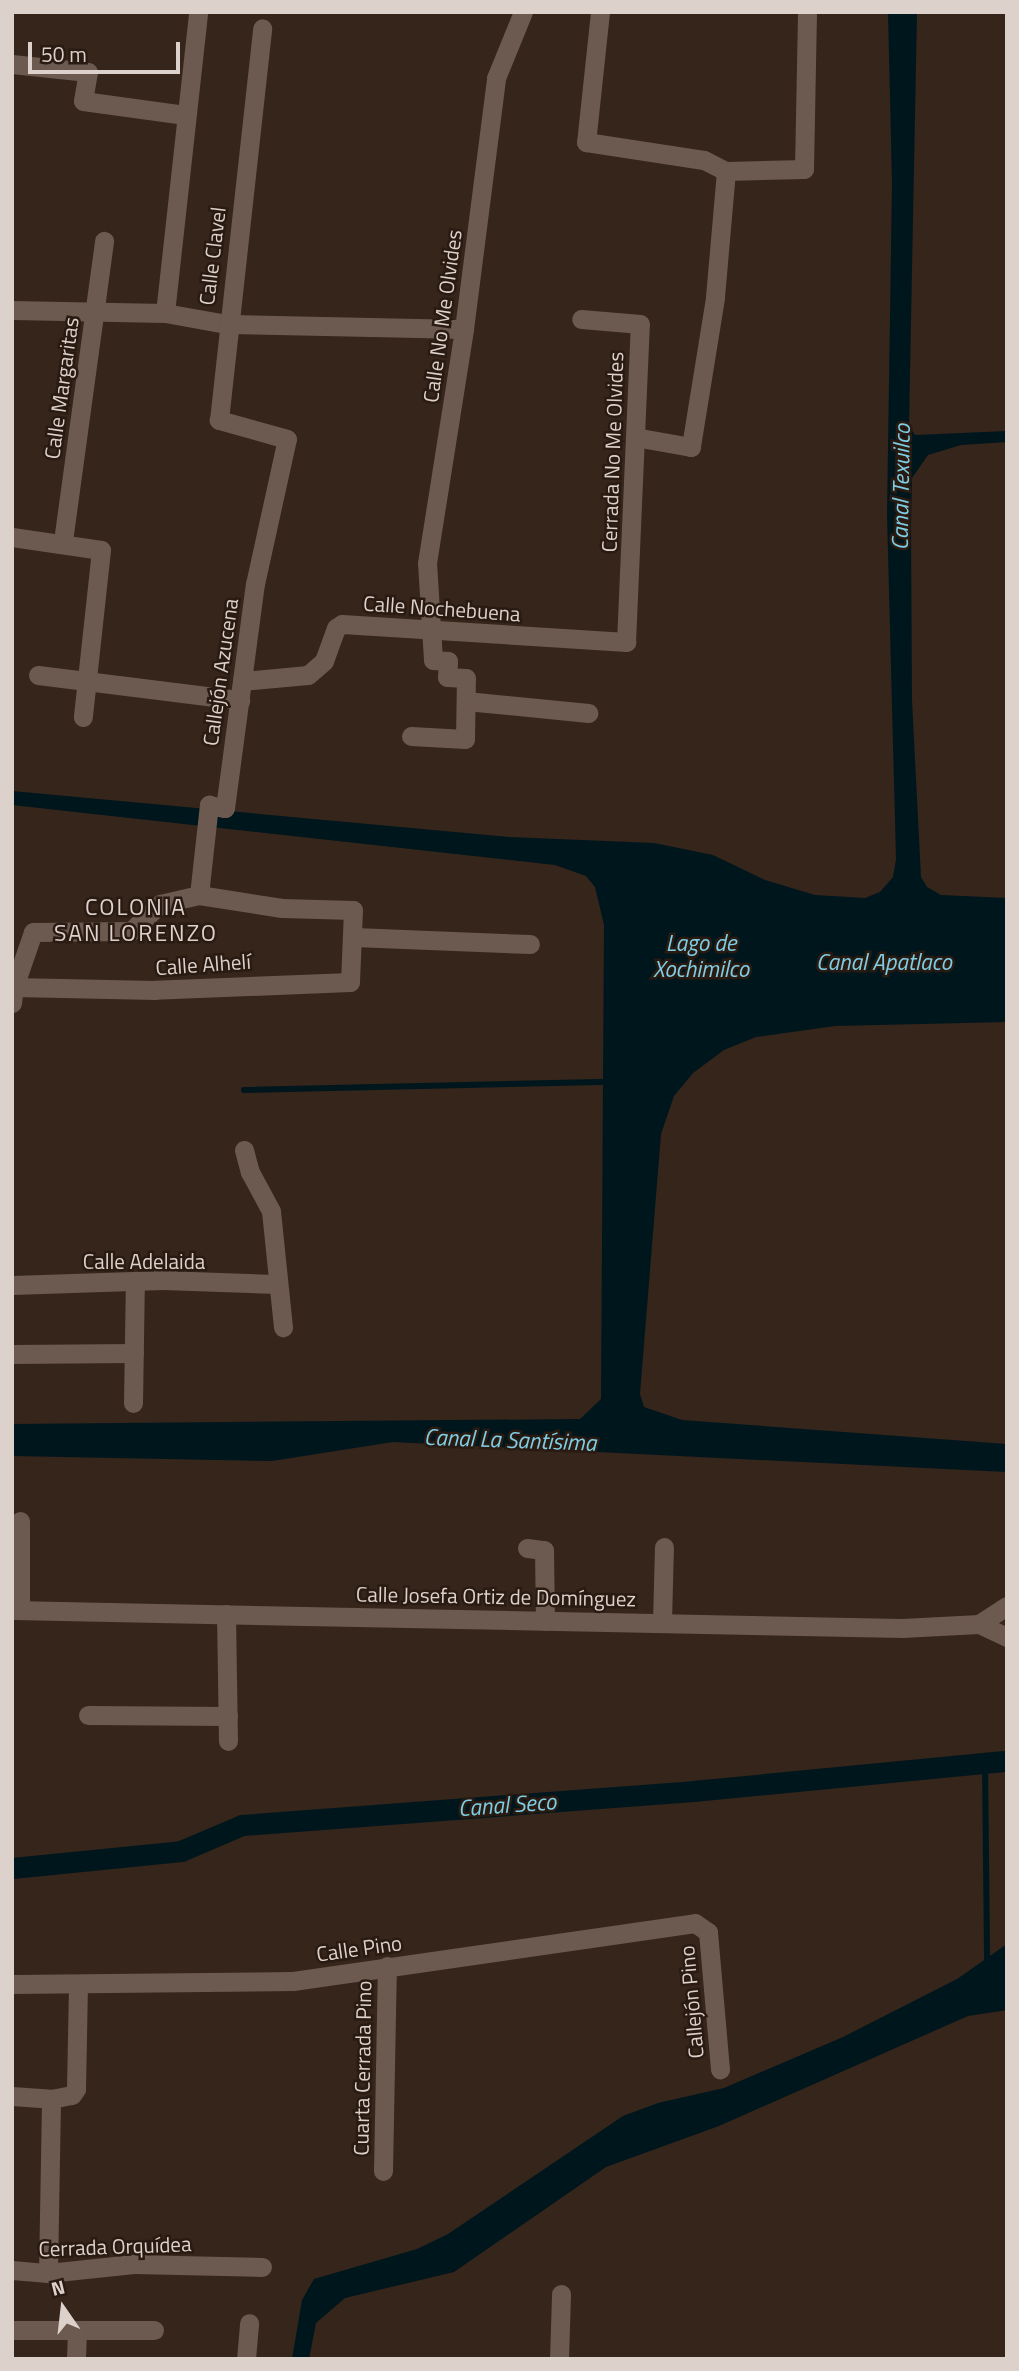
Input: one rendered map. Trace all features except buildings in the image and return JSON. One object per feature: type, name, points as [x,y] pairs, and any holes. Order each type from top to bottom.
[{"type":"street","points":[[165,313],[198,12]]},
{"type":"street","name":"Calle No Me Olvides","points":[[466,701],[466,678],[447,677],[448,661],[433,660],[427,563],[464,329],[496,78],[523,12]]},
{"type":"street","points":[[600,12],[586,142],[705,160],[726,170],[804,169],[807,12]]},
{"type":"street","name":"Calle Clavel","points":[[262,28],[227,324],[219,420],[287,439]]},
{"type":"street","points":[[12,64],[88,72],[83,101],[185,115]]},
{"type":"street","points":[[635,437],[691,447],[715,298],[726,170]]},
{"type":"street","name":"Calle Margaritas","points":[[63,541],[104,240]]},
{"type":"street","points":[[12,310],[165,313],[227,324],[464,329]]},
{"type":"street","name":"Cerrada No Me Olvides","points":[[581,319],[640,324],[626,642]]},
{"type":"street","name":"Callejón Azucena","points":[[199,895],[209,805],[225,808],[255,584],[287,439]]},
{"type":"street","points":[[12,537],[63,541],[101,550],[83,717]]},
{"type":"street","name":"Calle Nochebuena","points":[[241,690],[308,676],[324,661],[336,628],[342,624],[626,642]]},
{"type":"street","points":[[38,674],[241,690]]},
{"type":"street","points":[[411,736],[466,739],[466,701],[588,713]]},
{"type":"street","points":[[13,995],[33,932],[131,931],[160,904],[199,895],[282,908],[353,910],[354,937],[530,944]]},
{"type":"street","name":"Calle Alhelí","points":[[13,995],[350,982],[354,937]]},
{"type":"street","points":[[244,1150],[250,1172],[271,1211],[276,1284],[283,1327]]},
{"type":"street","points":[[133,1403],[135,1281]]},
{"type":"street","name":"Calle Adelaida","points":[[12,1285],[135,1281],[276,1284]]},
{"type":"street","points":[[12,1354],[134,1353]]},
{"type":"street","points":[[16,1610],[20,1521]]},
{"type":"street","points":[[527,1548],[544,1550],[545,1620]]},
{"type":"street","points":[[662,1622],[664,1548]]},
{"type":"street","points":[[979,1624],[1007,1606]]},
{"type":"street","name":"Calle Josefa Ortiz de Domínguez","points":[[16,1610],[902,1628],[979,1624]]},
{"type":"street","points":[[226,1614],[228,1741]]},
{"type":"street","points":[[979,1624],[1007,1637]]},
{"type":"street","points":[[88,1715],[228,1716]]},
{"type":"street","name":"Calle Pino","points":[[12,1984],[273,1982],[695,1923],[708,1932]]},
{"type":"street","name":"Callejón Pino","points":[[708,1932],[720,2069]]},
{"type":"street","name":"Cuarta Cerrada Pino","points":[[383,2171],[387,1966]]},
{"type":"street","points":[[12,2096],[51,2099],[72,2095],[76,2089],[78,1984]]},
{"type":"street","points":[[48,2273],[51,2099]]},
{"type":"street","name":"Cerrada Orquídea","points":[[12,2270],[48,2273],[134,2264],[262,2267]]},
{"type":"street","points":[[559,2359],[561,2294]]},
{"type":"street","points":[[246,2359],[249,2323]]},
{"type":"street","points":[[13,2330],[154,2330]]},
{"type":"street","points":[[76,2359],[77,2332]]},
{"type":"water","name":"Lago de Xochimilco","points":[[888,12],[917,12],[909,426],[915,435],[1007,431],[1007,442],[961,445],[928,455],[912,478],[911,525],[912,700],[921,877],[927,887],[941,895],[1007,898],[1007,1022],[835,1026],[756,1037],[724,1050],[693,1073],[674,1096],[661,1134],[640,1394],[644,1407],[682,1420],[1007,1444],[1007,1472],[393,1442],[272,1461],[12,1456],[12,1424],[580,1419],[601,1399],[604,925],[595,887],[586,876],[555,865],[12,805],[12,791],[509,837],[654,843],[713,855],[765,880],[815,895],[865,898],[880,892],[893,877],[896,859],[887,514],[892,184]]},
{"type":"water","points":[[1007,1944],[1007,2010],[968,2016],[719,2126],[606,2167],[454,2272],[345,2298],[316,2323],[309,2359],[292,2359],[302,2300],[314,2279],[417,2249],[448,2234],[623,2116],[658,2103],[724,2088],[843,2037],[957,1979]]},
{"type":"waterway","points":[[244,1090],[610,1082]]},
{"type":"waterway","name":"Canal Seco","points":[[12,1868],[181,1851],[242,1825],[693,1791],[1007,1761]]},
{"type":"waterway","points":[[985,1763],[987,1966]]},
{"type":"district","name":"COLONIA SAN LORENZO","points":[[136,920]]},
{"type":"water label","name":"Canal Texuilco","points":[[901,487]]},
{"type":"water label","name":"Canal Apatlaco","points":[[884,962]]},
{"type":"water label","name":"Canal La Santísima","points":[[510,1440]]}]
